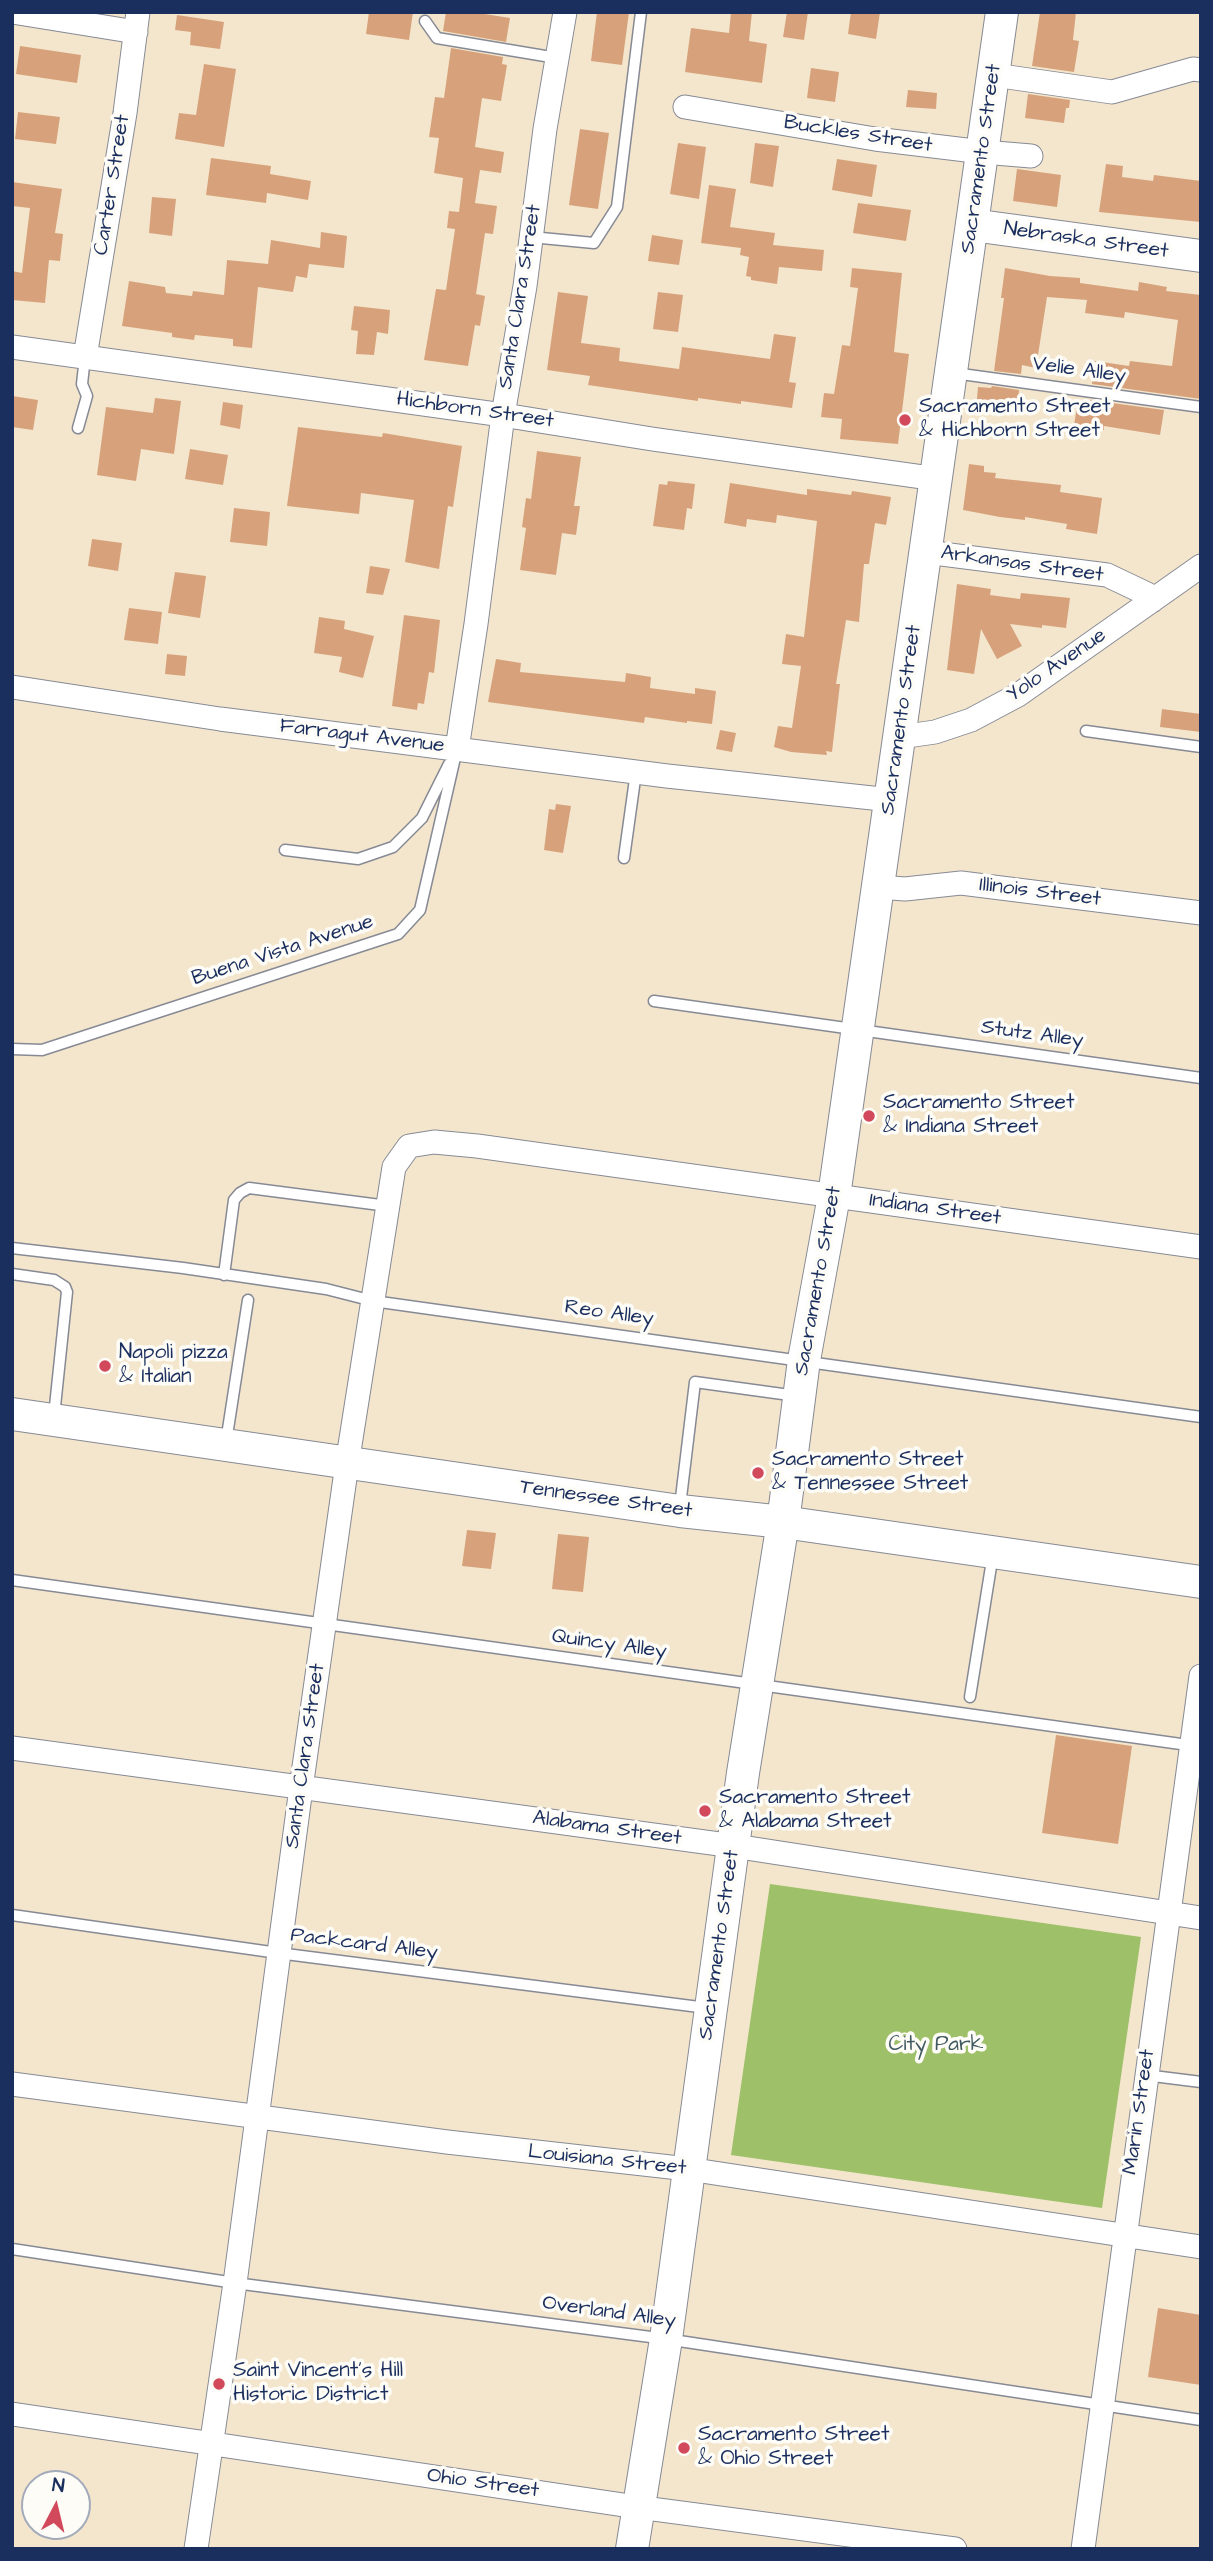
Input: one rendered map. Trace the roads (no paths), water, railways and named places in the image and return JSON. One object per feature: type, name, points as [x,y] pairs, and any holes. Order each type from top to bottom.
[{"type":"main road","name":"Sacramento Street","points":[[632,2549],[666,2339],[755,1686],[783,1522],[804,1360],[834,1196],[880,876],[877,799],[895,769],[1002,12]]},
{"type":"main road","name":"Nebraska Street","points":[[972,225],[1201,256]]},
{"type":"main road","name":"Tennessee Street","points":[[12,1414],[347,1464],[680,1511],[783,1522],[1201,1582]]},
{"type":"street","points":[[12,12],[137,22]]},
{"type":"street","name":"Santa Clara Street","points":[[457,749],[503,415],[565,12]]},
{"type":"street","name":"Carter Street","points":[[85,357],[125,113],[137,22]]},
{"type":"street","points":[[994,75],[1112,92],[1193,69],[1201,70]]},
{"type":"street","name":"Buckles Street","points":[[685,107],[876,139],[1031,156]]},
{"type":"street","name":"Hichborn Street","points":[[12,347],[937,479]]},
{"type":"street","name":"Arkansas Street","points":[[926,552],[1107,575],[1147,594],[1152,601]]},
{"type":"street","name":"Yolo Avenue","points":[[900,737],[935,732],[971,720],[1018,695],[1201,565]]},
{"type":"street","name":"Farragut Avenue","points":[[12,687],[220,719],[636,772],[877,799]]},
{"type":"street","name":"Illinois Street","points":[[880,876],[905,889],[961,883],[1201,913]]},
{"type":"street","name":"Santa Clara Street","points":[[196,2549],[347,1464],[394,1167],[409,1146],[434,1142],[587,1161]]},
{"type":"street","name":"Indiana Street","points":[[587,1161],[1201,1247]]},
{"type":"street","name":"Marin Street","points":[[1083,2549],[1167,1912],[1196,1746],[1201,1676]]},
{"type":"street","name":"Alabama Street","points":[[12,1748],[734,1846],[1201,1918]]},
{"type":"street","name":"Louisiana Street","points":[[12,2084],[447,2142],[688,2169],[1201,2248]]},
{"type":"street","name":"Ohio Street","points":[[12,2414],[637,2507],[955,2549]]},
{"type":"lane","points":[[531,237],[594,243],[617,207],[641,12]]},
{"type":"lane","points":[[425,21],[437,38],[557,58]]},
{"type":"lane","points":[[78,428],[87,396],[82,384],[85,357]]},
{"type":"lane","name":"Velie Alley","points":[[951,373],[1201,407]]},
{"type":"lane","points":[[1086,731],[1201,747]]},
{"type":"lane","points":[[285,850],[358,859],[393,847],[422,818],[457,749]]},
{"type":"lane","name":"Buena Vista Avenue","points":[[12,1049],[42,1050],[398,934],[420,910],[457,749]]},
{"type":"lane","points":[[624,858],[636,772]]},
{"type":"lane","name":"Stutz Alley","points":[[653,1001],[1201,1078]]},
{"type":"lane","points":[[224,1275],[234,1200],[249,1188],[388,1206]]},
{"type":"lane","name":"Reo Alley","points":[[12,1248],[183,1268],[326,1289],[373,1301],[1201,1417]]},
{"type":"lane","points":[[12,1274],[54,1280],[61,1283],[67,1292],[54,1419]]},
{"type":"lane","points":[[226,1445],[248,1300]]},
{"type":"lane","points":[[680,1511],[695,1382],[800,1396]]},
{"type":"lane","points":[[970,1698],[993,1554]]},
{"type":"lane","name":"Quincy Alley","points":[[12,1580],[1196,1746]]},
{"type":"lane","name":"Packcard Alley","points":[[12,1915],[278,1953],[711,2008]]},
{"type":"lane","points":[[1145,2075],[1201,2082]]},
{"type":"lane","name":"Overland Alley","points":[[12,2249],[235,2283],[666,2339],[1201,2420]]},
{"type":"place","name":"Sacramento Street & Hichborn Street","points":[[905,420]]},
{"type":"place","name":"Sacramento Street & Indiana Street","points":[[869,1116]]},
{"type":"place","name":"Napoli pizza & Italian","points":[[105,1366]]},
{"type":"place","name":"Sacramento Street & Tennessee Street","points":[[758,1473]]},
{"type":"place","name":"Sacramento Street & Alabama Street","points":[[705,1811]]},
{"type":"place","name":"Saint Vincent's Hill Historic District","points":[[219,2384]]},
{"type":"place","name":"Sacramento Street & Ohio Street","points":[[684,2448]]},
{"type":"park label","name":"City Park","points":[[936,2046]]}]
